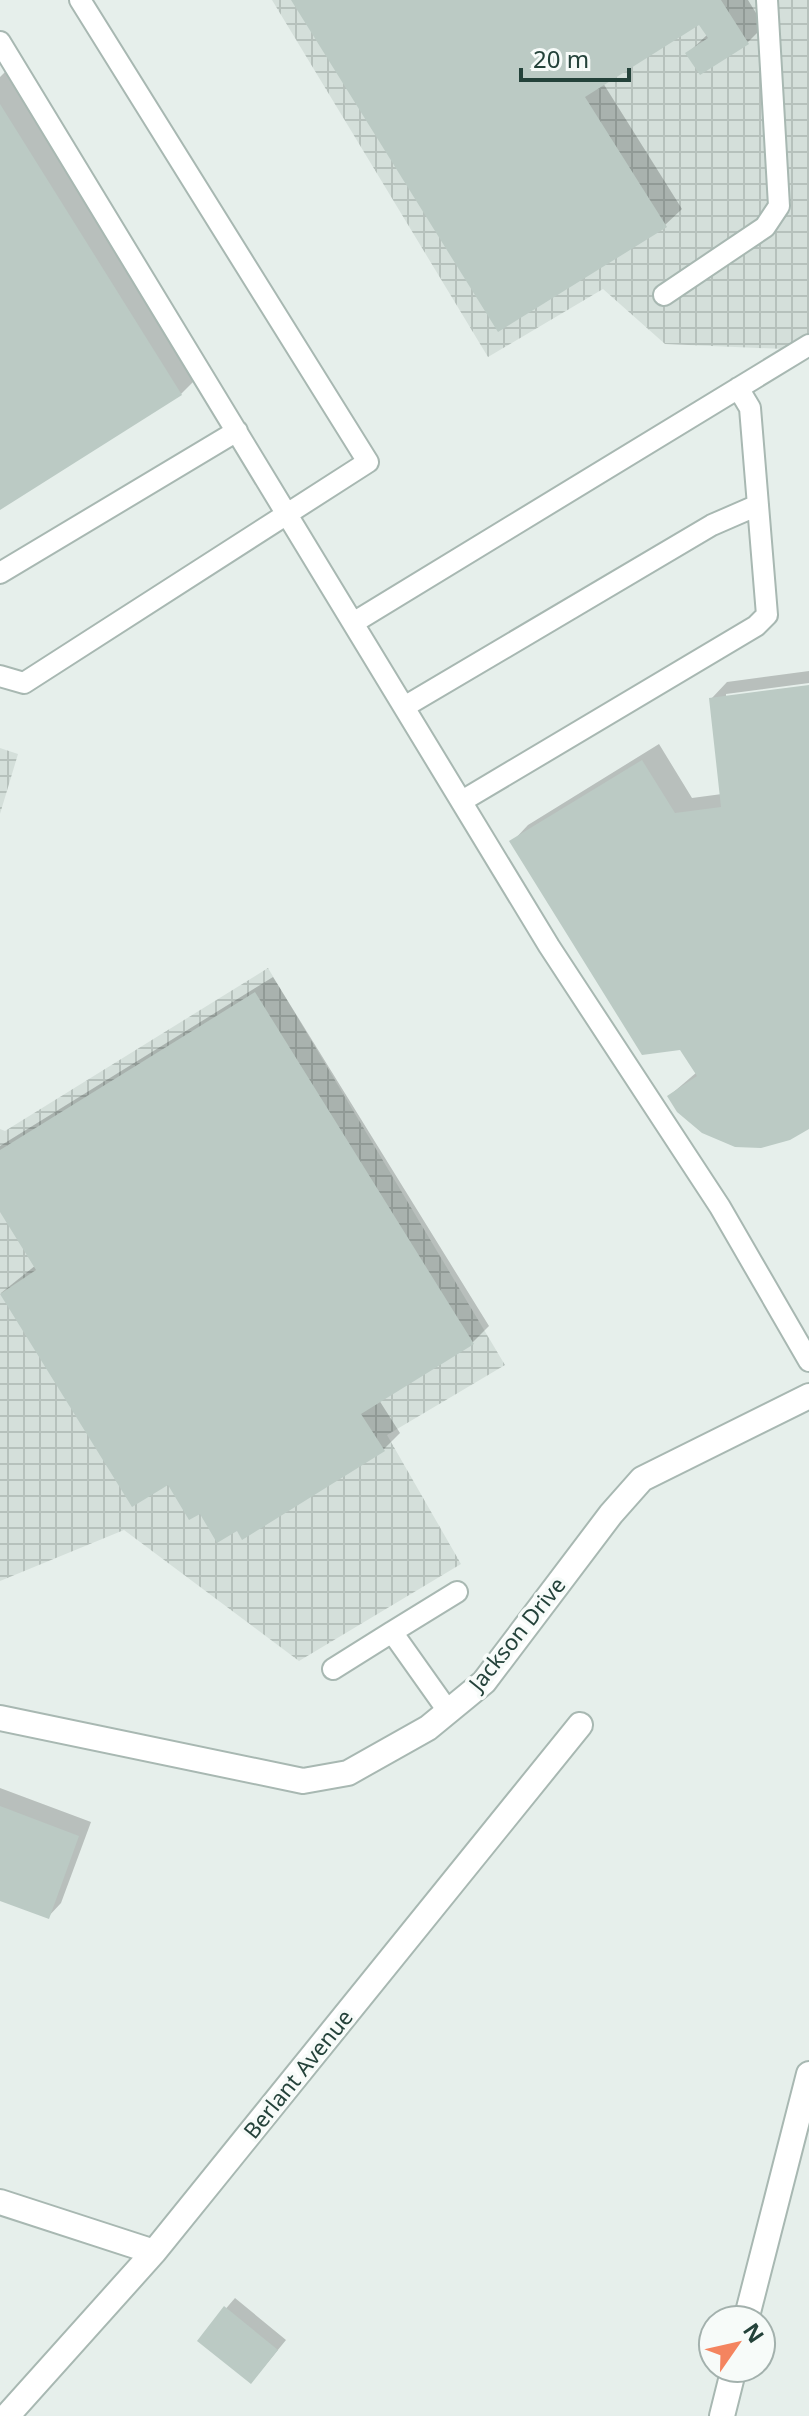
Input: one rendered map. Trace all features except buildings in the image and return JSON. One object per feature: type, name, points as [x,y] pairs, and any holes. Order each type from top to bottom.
[{"type":"street","name":"Jackson Drive","points":[[0,1718],[303,1781],[348,1773],[428,1728],[484,1682],[611,1514],[642,1479],[809,1396]]},
{"type":"street","name":"Berlant Avenue","points":[[7,2416],[154,2252],[580,1725]]},
{"type":"street","points":[[750,2304],[809,2074]]},
{"type":"street","points":[[0,2202],[154,2252]]},
{"type":"street","points":[[722,2416],[730,2384]]},
{"type":"lane","points":[[0,676],[24,683],[368,462],[80,0]]},
{"type":"lane","points":[[664,295],[765,227],[779,206],[767,0]]},
{"type":"lane","points":[[0,42],[549,946],[720,1207],[809,1361]]},
{"type":"lane","points":[[353,623],[809,345]]},
{"type":"lane","points":[[462,801],[756,626],[767,615],[750,408],[738,388]]},
{"type":"lane","points":[[0,573],[237,431]]},
{"type":"lane","points":[[404,707],[712,525],[758,505]]},
{"type":"lane","points":[[333,1669],[457,1592]]},
{"type":"lane","points":[[392,1632],[448,1711]]},
{"type":"shaded area","points":[[272,0],[809,0],[809,350],[665,344],[603,289],[488,357]]},
{"type":"shaded area","points":[[0,748],[18,754],[0,814]]},
{"type":"shaded area","points":[[268,968],[505,1365],[387,1435],[461,1564],[299,1661],[124,1530],[0,1581],[0,1129],[5,1131]]}]
